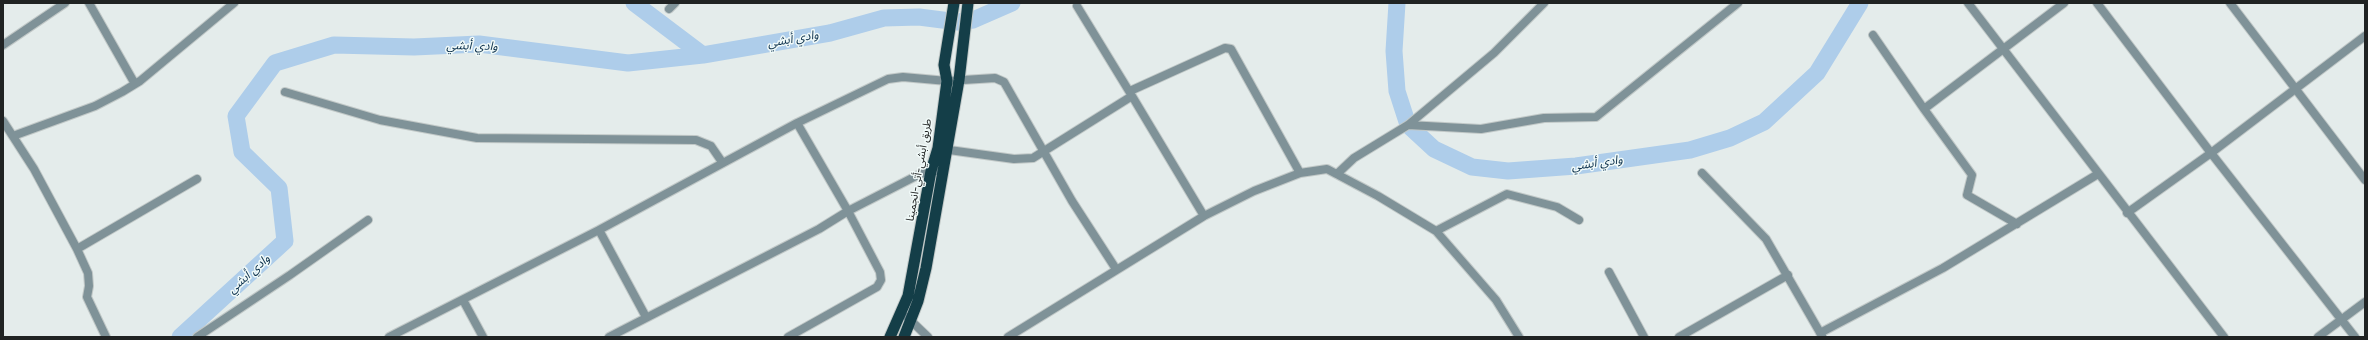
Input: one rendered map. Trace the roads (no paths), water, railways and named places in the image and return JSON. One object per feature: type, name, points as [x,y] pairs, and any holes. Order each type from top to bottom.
[{"type":"highway","name":"طريق أبشي-أتي-انجمينا","points":[[943,150],[947,82],[944,65],[954,3]]},
{"type":"highway","points":[[904,337],[911,320],[926,268],[937,171],[959,80],[968,3]]},
{"type":"highway","name":"طريق أبشي-أتي-انجمينا","points":[[890,337],[902,313],[914,272],[937,171]]},
{"type":"street","points":[[3,45],[65,3]]},
{"type":"street","points":[[89,3],[135,84]]},
{"type":"street","points":[[13,136],[95,106],[135,84],[234,3]]},
{"type":"street","points":[[669,9],[675,3]]},
{"type":"street","points":[[1337,174],[1354,158],[1408,124],[1494,53],[1544,3]]},
{"type":"street","points":[[1408,124],[1481,129],[1544,118],[1596,117],[1738,3]]},
{"type":"street","points":[[1968,3],[2127,213],[2224,337]]},
{"type":"street","points":[[1924,109],[2004,51],[2064,3]]},
{"type":"street","points":[[2097,3],[2211,153],[2355,337]]},
{"type":"street","points":[[2230,3],[2365,180]]},
{"type":"street","points":[[1077,6],[1204,216]]},
{"type":"street","points":[[1873,35],[1972,175],[1967,195],[2017,224]]},
{"type":"street","points":[[2127,213],[2296,90],[2365,36]]},
{"type":"street","points":[[943,150],[1024,160],[1032,158],[1131,93],[1225,48],[1231,49],[1300,173]]},
{"type":"street","points":[[389,337],[599,230],[797,122],[888,80],[903,76],[947,82],[995,78],[1004,82],[1116,270]]},
{"type":"street","points":[[286,92],[380,120],[477,138],[696,140],[711,146],[722,162]]},
{"type":"street","points":[[788,337],[877,287],[881,280],[880,272],[848,211],[797,122]]},
{"type":"street","points":[[4,124],[34,169],[77,249],[88,273],[87,297],[106,337]]},
{"type":"street","points":[[1008,337],[1204,216],[1254,191],[1300,173],[1327,169],[1436,230],[1496,300],[1520,337]]},
{"type":"street","points":[[608,337],[819,229],[848,211],[920,174],[937,171]]},
{"type":"street","points":[[1702,173],[1766,239],[1821,335],[1943,268],[2098,174]]},
{"type":"street","points":[[77,249],[198,179]]},
{"type":"street","points":[[1436,230],[1507,194],[1557,207],[1579,220]]},
{"type":"street","points":[[197,337],[290,275],[368,220]]},
{"type":"street","points":[[599,230],[646,317]]},
{"type":"street","points":[[1609,272],[1644,337]]},
{"type":"street","points":[[1680,337],[1788,275]]},
{"type":"street","points":[[463,300],[483,337]]},
{"type":"street","points":[[2318,337],[2365,302]]},
{"type":"street","points":[[902,313],[928,337]]},
{"type":"waterway","points":[[634,3],[703,55]]},
{"type":"waterway","name":"وادي أبشي","points":[[180,337],[285,241],[279,188],[242,152],[236,116],[275,63],[334,45],[414,47],[479,44],[628,63],[703,55],[830,33],[884,18],[919,17],[958,22],[973,20],[1012,3]]},
{"type":"waterway","name":"وادي أبشي","points":[[1397,3],[1394,51],[1397,91],[1408,125],[1434,149],[1472,167],[1508,171],[1576,166],[1690,150],[1730,138],[1764,122],[1817,73],[1860,3]]}]
